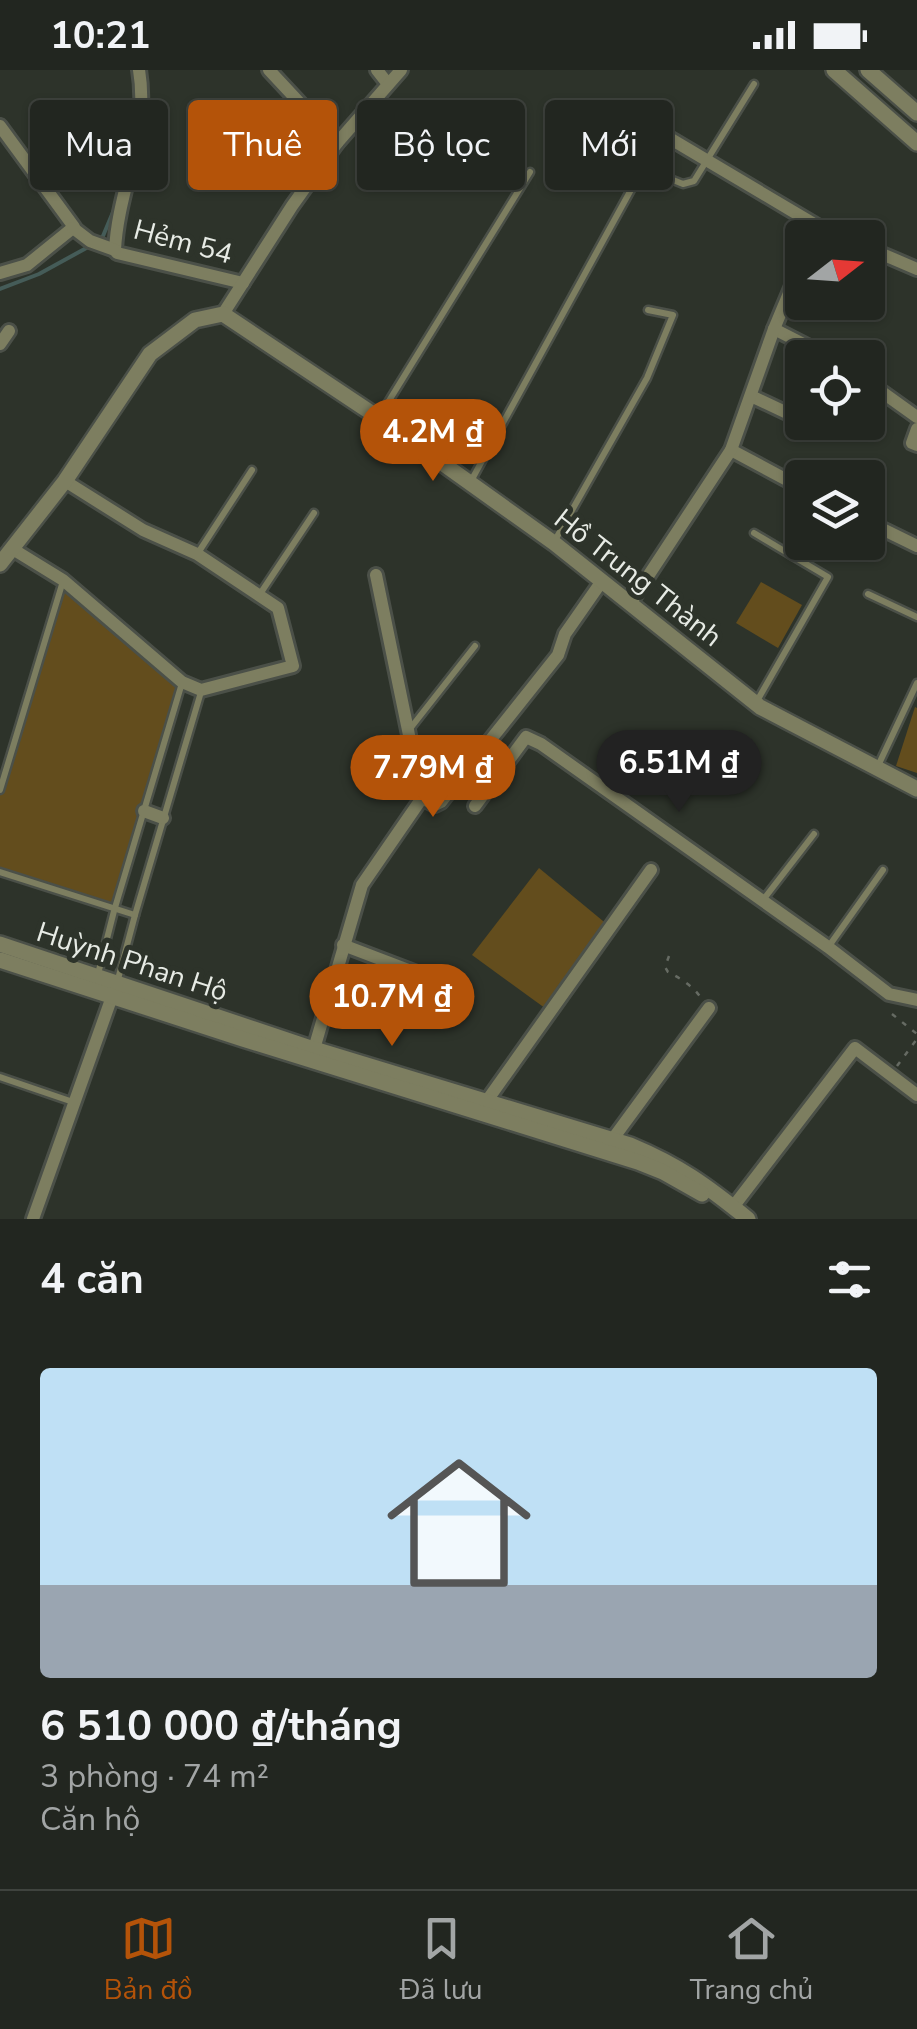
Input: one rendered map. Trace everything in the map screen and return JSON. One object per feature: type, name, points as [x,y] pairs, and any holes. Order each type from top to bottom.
[{"type":"street","name":"Hẻm 54","points":[[139,70],[143,106],[115,250],[243,283]]},
{"type":"street","points":[[269,70],[297,100]]},
{"type":"street","points":[[377,70],[388,84]]},
{"type":"street","name":"Hẻm 54","points":[[337,143],[401,70]]},
{"type":"street","points":[[834,70],[917,143]]},
{"type":"street","points":[[868,70],[917,113]]},
{"type":"street","points":[[0,126],[74,224],[73,228]]},
{"type":"street","points":[[673,140],[799,220]]},
{"type":"street","name":"Hẻm 54","points":[[223,314],[303,190]]},
{"type":"street","points":[[73,228],[94,243],[115,250]]},
{"type":"street","points":[[0,273],[27,265],[73,228]]},
{"type":"street","points":[[885,255],[917,269]]},
{"type":"street","points":[[631,602],[732,450],[785,303]]},
{"type":"street","points":[[0,564],[65,481],[150,354],[195,320],[223,314]]},
{"type":"street","name":"Hồ Trung Thành","points":[[223,314],[379,418],[554,543],[756,703],[917,789]]},
{"type":"street","points":[[774,329],[796,340]]},
{"type":"street","points":[[0,344],[9,331]]},
{"type":"street","points":[[885,394],[917,417]]},
{"type":"street","points":[[751,396],[785,412]]},
{"type":"street","points":[[917,429],[912,443],[917,445]]},
{"type":"street","points":[[732,450],[785,479]]},
{"type":"street","points":[[11,548],[63,580],[182,682],[202,690],[293,666],[278,608],[197,554],[143,530],[65,481]]},
{"type":"street","points":[[885,530],[917,546]]},
{"type":"street","points":[[314,1049],[362,885],[422,798],[376,574]]},
{"type":"street","points":[[422,798],[436,805],[441,802],[558,655],[565,634],[602,580]]},
{"type":"street","points":[[475,806],[526,738],[541,744],[889,994],[917,1000]]},
{"type":"street","points":[[144,811],[163,818]]},
{"type":"street","points":[[484,1108],[652,870]]},
{"type":"street","name":"Huỳnh Phan Hộ","points":[[0,944],[97,978],[114,990],[484,1108],[612,1140],[679,1167],[706,1184],[730,1213]]},
{"type":"street","points":[[343,945],[448,985]]},
{"type":"street","name":"Huỳnh Phan Hộ","points":[[0,960],[314,1049],[664,1172],[730,1213],[748,1219]]},
{"type":"street","points":[[33,1219],[114,990]]},
{"type":"street","points":[[612,1140],[709,1008]]},
{"type":"street","points":[[730,1213],[855,1048],[917,1095]]},
{"type":"lane","points":[[470,482],[638,177],[648,170],[683,184],[694,180],[754,84]]},
{"type":"lane","points":[[379,418],[530,172]]},
{"type":"lane","points":[[554,543],[648,378],[673,315],[648,310]]},
{"type":"lane","points":[[197,554],[252,470]]},
{"type":"lane","points":[[259,596],[314,513]]},
{"type":"lane","points":[[754,533],[828,577],[756,703]]},
{"type":"lane","points":[[0,790],[63,580]]},
{"type":"lane","points":[[868,594],[917,617]]},
{"type":"lane","points":[[408,732],[475,646]]},
{"type":"lane","points":[[97,978],[182,682]]},
{"type":"lane","points":[[877,768],[917,683]]},
{"type":"lane","points":[[114,990],[202,690]]},
{"type":"lane","points":[[762,900],[814,834]]},
{"type":"lane","points":[[828,947],[883,870]]},
{"type":"lane","points":[[0,872],[135,915]]},
{"type":"lane","points":[[0,1077],[73,1102]]},
{"type":"path","points":[[669,956],[668,972],[679,976],[709,1008]]},
{"type":"path","points":[[891,1075],[917,1036],[892,1014]]},
{"type":"shaded area","points":[[63,580],[182,682],[114,911],[0,872],[0,790]]},
{"type":"shaded area","points":[[761,582],[802,605],[778,648],[736,623]]},
{"type":"shaded area","points":[[917,708],[917,773],[896,766]]},
{"type":"shaded area","points":[[539,868],[609,926],[549,1011],[472,955]]},
{"type":"waterway","points":[[98,241],[116,205]]},
{"type":"waterway","points":[[0,289],[39,274],[90,246]]}]
